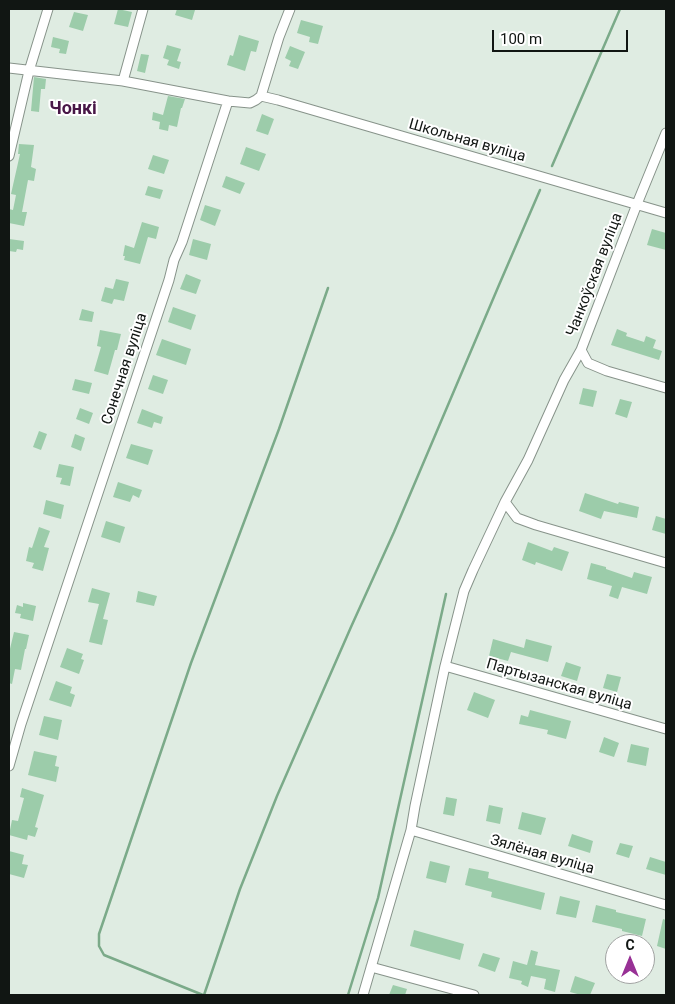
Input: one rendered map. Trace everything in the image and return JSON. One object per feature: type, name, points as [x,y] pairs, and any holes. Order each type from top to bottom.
[{"type":"street","points":[[9,156],[29,71],[48,9]]},
{"type":"street","points":[[123,81],[143,9]]},
{"type":"street","points":[[9,68],[123,81],[228,101],[250,103],[261,96],[279,37],[290,9]]},
{"type":"street","name":"Школьная вуліца","points":[[261,96],[666,213]]},
{"type":"street","name":"Сонечная вуліца","points":[[9,766],[21,724],[228,101]]},
{"type":"street","name":"Чанкоўская вуліца","points":[[666,133],[581,350],[588,363],[607,371],[666,388]]},
{"type":"street","points":[[363,995],[411,830],[445,666],[464,591],[504,502],[528,460],[564,380],[581,350]]},
{"type":"street","points":[[504,502],[517,518],[666,563]]},
{"type":"street","name":"Партызанская вуліца","points":[[445,666],[666,730]]},
{"type":"street","name":"Зялёная вуліца","points":[[411,830],[666,905]]},
{"type":"street","points":[[371,967],[474,995]]},
{"type":"building","points":[[118,9],[132,12],[128,27],[114,24]]},
{"type":"building","points":[[177,9],[195,10],[192,20],[175,15]]},
{"type":"building","points":[[74,12],[88,15],[83,31],[69,27]]},
{"type":"building","points":[[301,20],[323,26],[318,44],[309,42],[310,37],[297,33]]},
{"type":"building","points":[[239,35],[259,41],[256,52],[251,51],[245,71],[227,65],[230,55],[233,56]]},
{"type":"building","points":[[53,37],[69,41],[66,54],[59,53],[60,49],[51,47]]},
{"type":"building","points":[[167,45],[181,49],[177,61],[181,62],[179,69],[167,65],[169,60],[163,58]]},
{"type":"building","points":[[290,46],[305,52],[298,69],[289,66],[291,61],[285,58]]},
{"type":"building","points":[[141,54],[149,55],[145,73],[137,71]]},
{"type":"building","points":[[34,77],[46,79],[45,89],[41,89],[39,112],[31,111]]},
{"type":"building","points":[[168,96],[185,99],[177,127],[169,125],[168,131],[159,129],[160,122],[152,120],[153,112],[163,115]]},
{"type":"building","points":[[262,114],[274,119],[268,135],[256,131]]},
{"type":"building","points":[[19,144],[34,145],[31,167],[36,169],[34,181],[28,180],[22,212],[27,212],[24,226],[9,223],[9,209],[13,210],[16,195],[11,194],[20,154],[18,154]]},
{"type":"building","points":[[246,147],[266,154],[259,171],[240,164]]},
{"type":"building","points":[[153,155],[169,160],[164,174],[148,169]]},
{"type":"building","points":[[226,176],[245,183],[240,194],[222,187]]},
{"type":"building","points":[[148,186],[163,190],[160,199],[145,195]]},
{"type":"building","points":[[205,205],[221,210],[215,226],[200,220]]},
{"type":"building","points":[[142,222],[159,227],[156,239],[148,237],[140,264],[124,260],[125,245],[134,248]]},
{"type":"building","points":[[652,229],[666,233],[666,250],[647,245]]},
{"type":"building","points":[[9,239],[24,241],[23,250],[9,251]]},
{"type":"building","points":[[193,239],[211,244],[207,260],[189,255]]},
{"type":"building","points":[[186,274],[201,280],[196,294],[180,289]]},
{"type":"building","points":[[116,279],[129,282],[124,301],[114,299],[112,304],[101,301],[105,287],[113,289]]},
{"type":"building","points":[[173,307],[196,315],[191,330],[168,322]]},
{"type":"building","points":[[82,309],[94,312],[92,322],[79,320]]},
{"type":"building","points":[[617,329],[627,333],[626,336],[644,342],[646,336],[656,340],[653,348],[662,351],[659,360],[611,345]]},
{"type":"building","points":[[100,330],[121,334],[108,375],[94,371],[101,347],[97,346]]},
{"type":"building","points":[[162,339],[191,349],[186,365],[156,355]]},
{"type":"building","points":[[153,375],[168,380],[163,394],[148,389]]},
{"type":"building","points":[[75,379],[92,383],[89,394],[72,390]]},
{"type":"building","points":[[583,388],[597,391],[593,407],[579,404]]},
{"type":"building","points":[[620,399],[632,402],[627,418],[615,414]]},
{"type":"building","points":[[80,408],[93,413],[89,424],[76,419]]},
{"type":"building","points":[[142,409],[163,417],[161,424],[154,422],[152,428],[137,423]]},
{"type":"building","points":[[39,431],[47,434],[41,450],[33,447]]},
{"type":"building","points":[[75,434],[85,438],[81,451],[71,447]]},
{"type":"building","points":[[131,444],[153,450],[148,465],[126,458]]},
{"type":"building","points":[[59,464],[74,467],[70,486],[60,484],[62,478],[56,477]]},
{"type":"building","points":[[118,482],[142,490],[139,498],[133,495],[130,502],[113,497]]},
{"type":"building","points":[[585,493],[618,504],[619,502],[639,507],[637,518],[604,511],[601,519],[579,511]]},
{"type":"building","points":[[46,500],[64,505],[61,519],[43,514]]},
{"type":"building","points":[[656,516],[666,519],[666,534],[652,530]]},
{"type":"building","points":[[106,521],[125,527],[120,543],[101,537]]},
{"type":"building","points":[[39,527],[50,531],[44,547],[49,548],[43,571],[32,568],[34,563],[26,561],[29,547],[32,548]]},
{"type":"building","points":[[528,542],[552,551],[554,547],[569,552],[562,571],[536,562],[535,565],[522,560]]},
{"type":"building","points":[[591,563],[632,578],[634,572],[652,577],[647,594],[622,587],[618,599],[609,596],[612,586],[587,579]]},
{"type":"building","points":[[92,588],[110,593],[103,619],[108,620],[102,645],[89,642],[99,604],[88,602]]},
{"type":"building","points":[[138,591],[157,596],[154,606],[136,602]]},
{"type":"building","points":[[23,603],[36,606],[33,621],[20,618],[21,614],[15,613],[17,605],[23,607]]},
{"type":"building","points":[[14,632],[29,635],[21,670],[15,669],[12,684],[9,683],[9,653]]},
{"type":"building","points":[[493,639],[524,648],[526,639],[552,646],[548,662],[511,652],[508,661],[489,656]]},
{"type":"building","points":[[67,648],[83,654],[81,659],[84,660],[79,674],[60,667]]},
{"type":"building","points":[[566,662],[581,667],[577,681],[561,676]]},
{"type":"building","points":[[607,674],[621,677],[617,692],[603,688]]},
{"type":"building","points":[[56,681],[72,687],[70,693],[75,695],[71,707],[49,700]]},
{"type":"building","points":[[474,692],[495,700],[488,718],[467,710]]},
{"type":"building","points":[[530,710],[571,721],[566,739],[547,734],[548,730],[519,724],[521,715],[528,717]]},
{"type":"building","points":[[44,716],[62,720],[58,740],[39,735]]},
{"type":"building","points":[[604,737],[619,743],[614,757],[599,752]]},
{"type":"building","points":[[631,744],[649,748],[646,766],[627,762]]},
{"type":"building","points":[[34,751],[57,756],[55,766],[59,767],[56,782],[28,775]]},
{"type":"building","points":[[22,788],[44,795],[35,827],[38,828],[35,837],[28,835],[27,840],[9,835],[12,820],[18,821],[24,798],[20,797]]},
{"type":"building","points":[[446,797],[457,799],[454,816],[443,814]]},
{"type":"building","points":[[489,805],[503,808],[500,824],[486,821]]},
{"type":"building","points":[[522,812],[546,818],[541,835],[518,829]]},
{"type":"building","points":[[572,834],[593,841],[590,853],[568,846]]},
{"type":"building","points":[[620,843],[633,846],[629,858],[616,854]]},
{"type":"building","points":[[9,851],[24,855],[22,864],[28,865],[24,878],[9,874]]},
{"type":"building","points":[[650,857],[666,862],[666,875],[646,869]]},
{"type":"building","points":[[430,861],[450,866],[446,883],[426,878]]},
{"type":"building","points":[[469,868],[489,872],[488,878],[545,893],[541,910],[491,897],[492,892],[465,885]]},
{"type":"building","points":[[560,896],[580,901],[576,918],[556,914]]},
{"type":"building","points":[[596,905],[646,919],[642,934],[634,934],[622,931],[622,929],[592,922]]},
{"type":"building","points":[[663,919],[666,920],[666,949],[657,946]]},
{"type":"building","points":[[414,930],[464,944],[460,960],[410,946]]},
{"type":"building","points":[[531,950],[538,952],[535,965],[560,970],[555,992],[544,989],[546,979],[531,976],[528,987],[521,984],[522,981],[509,978],[513,961],[527,965]]},
{"type":"building","points":[[483,953],[500,958],[495,972],[478,966]]},
{"type":"building","points":[[575,976],[595,983],[590,995],[570,992]]},
{"type":"building","points":[[393,985],[407,989],[405,995],[389,995]]},
{"type":"waterway","points":[[552,166],[620,9]]},
{"type":"waterway","points":[[204,995],[240,889],[277,796],[394,532],[540,190]]},
{"type":"waterway","points":[[203,995],[104,955],[99,946],[99,934],[191,663],[279,429],[328,288]]},
{"type":"waterway","points":[[348,995],[378,898],[446,594]]},
{"type":"district","name":"Чонкі","points":[[73,109]]}]
